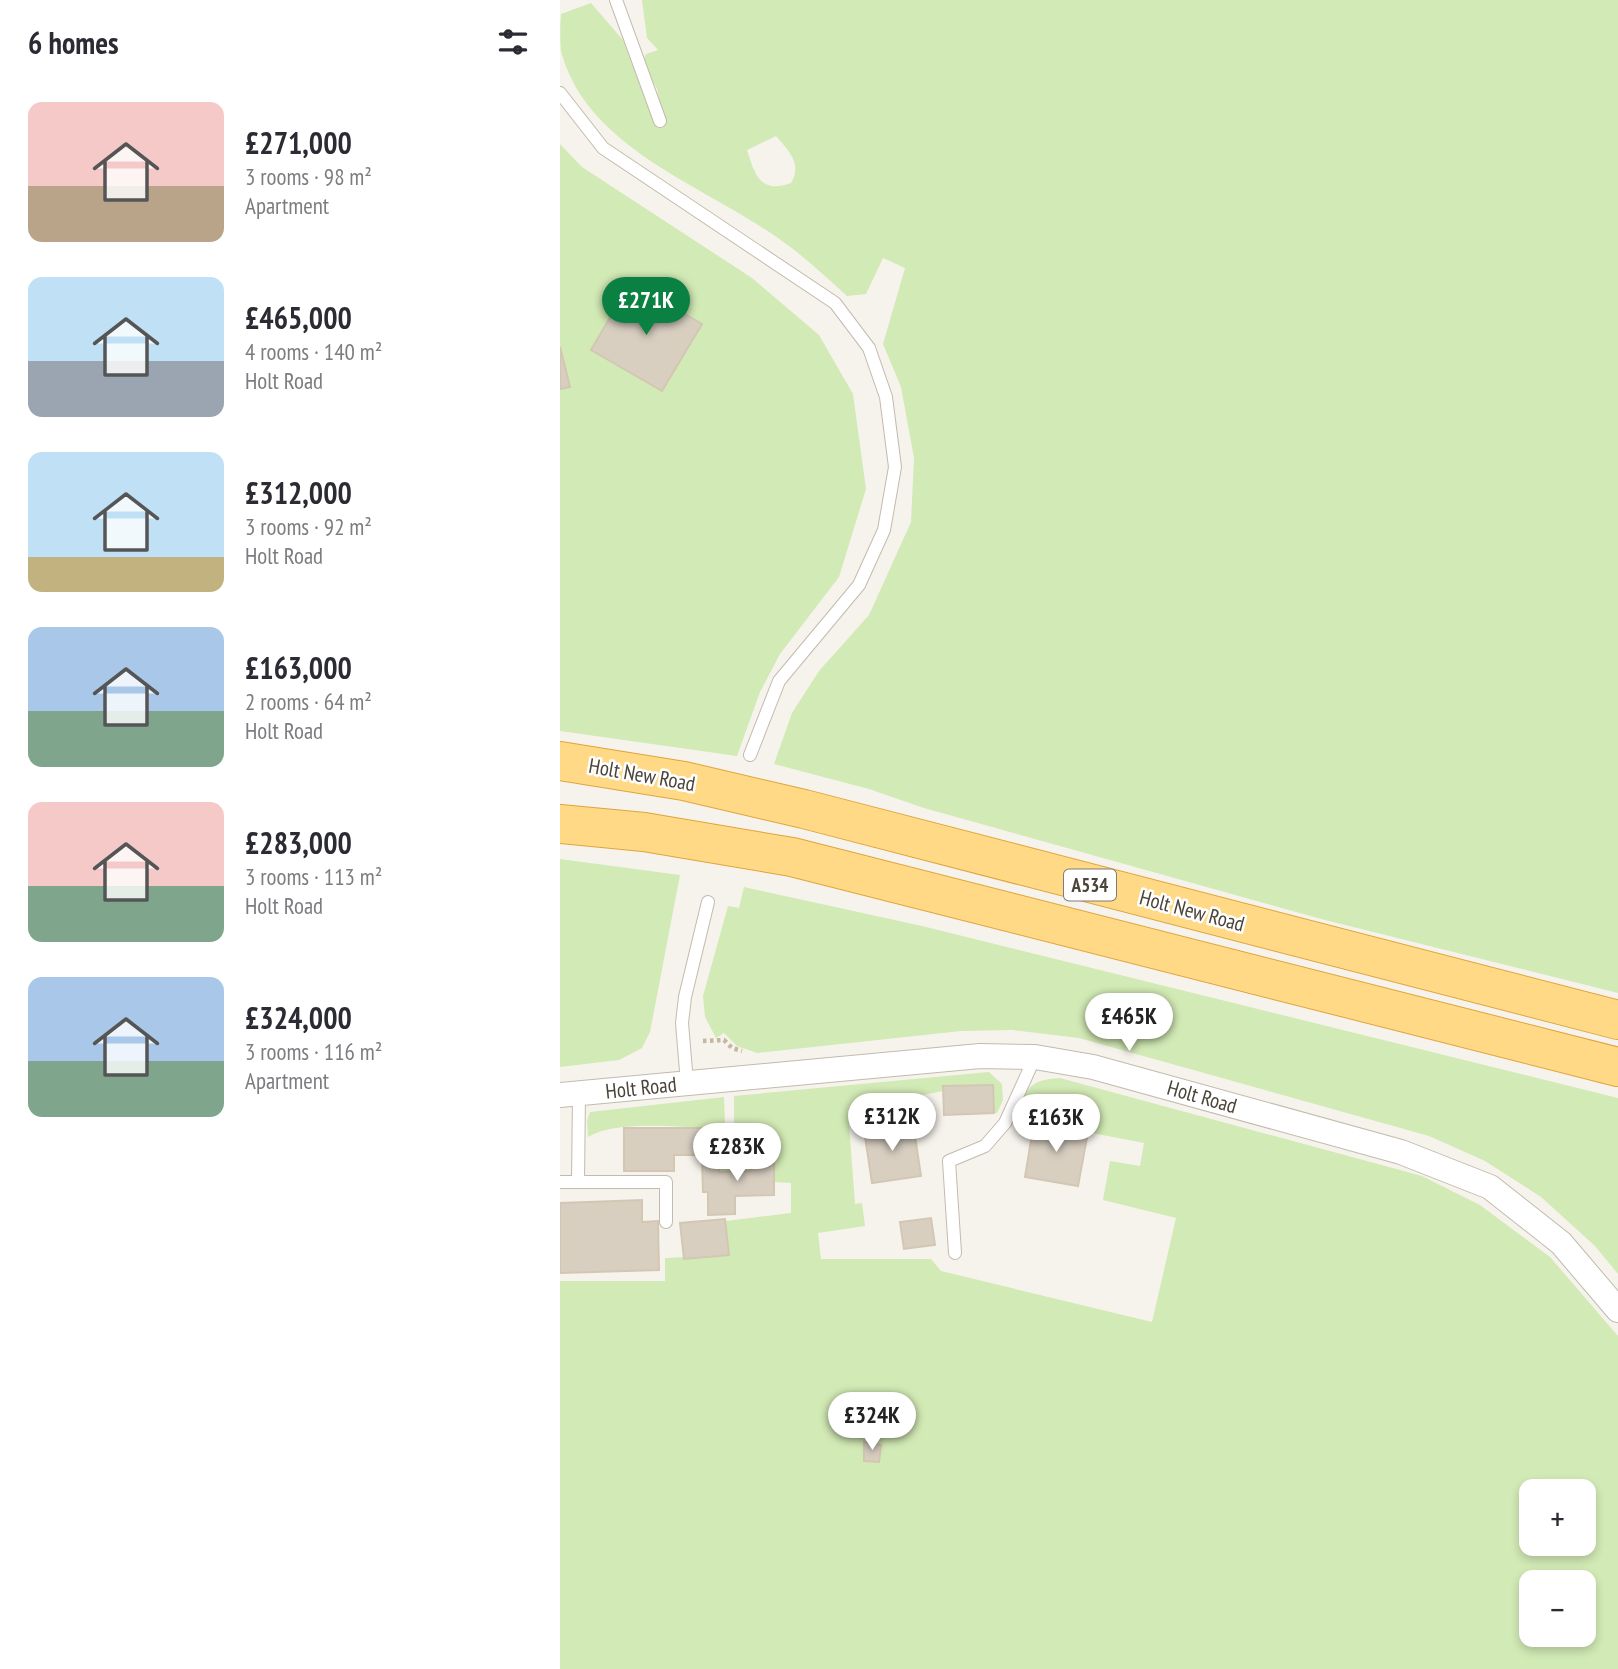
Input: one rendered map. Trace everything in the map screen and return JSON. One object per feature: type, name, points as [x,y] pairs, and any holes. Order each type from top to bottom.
[{"type":"highway","name":"Holt New Road","points":[[560,761],[684,780],[804,809],[1618,1020]]},
{"type":"highway","name":"A534","points":[[560,824],[644,832],[792,857],[1618,1067]]},
{"type":"street","name":"Holt Road","points":[[570,1095],[980,1056],[1035,1057],[1093,1067],[1401,1152],[1490,1187],[1561,1243],[1618,1310]]},
{"type":"lane","points":[[616,0],[660,121]]},
{"type":"lane","points":[[560,93],[603,148],[835,303],[869,348],[886,397],[895,467],[884,530],[859,585],[779,681],[750,755]]},
{"type":"lane","points":[[687,1083],[682,1023],[685,997],[708,902]]},
{"type":"lane","points":[[955,1253],[950,1161],[985,1146],[1004,1123],[1035,1057]]},
{"type":"lane","points":[[570,1095],[578,1182]]},
{"type":"lane","points":[[560,1182],[666,1182],[666,1222]]},
{"type":"green space","points":[[642,0],[1618,0],[1618,993],[1325,920],[774,764],[792,713],[819,671],[869,615],[911,522],[914,458],[901,387],[883,344],[905,268],[883,258],[866,294],[847,296],[782,241],[686,183],[623,140],[596,115],[575,85],[561,51],[561,14],[591,3],[623,40],[649,109],[659,115],[662,106],[657,89],[642,64],[646,54],[658,50],[647,38]],"holes":[[[776,136],[795,163],[791,183],[781,186],[766,184],[761,180],[753,168],[747,150]]]},
{"type":"green space","points":[[560,144],[582,167],[752,278],[819,335],[853,394],[866,489],[839,577],[780,654],[760,692],[737,756],[560,731],[560,389],[570,386],[560,347]],"holes":[[[702,324],[662,391],[592,350]]]},
{"type":"green space","points":[[560,859],[680,875],[650,1032],[642,1048],[619,1060],[560,1067]]},
{"type":"green space","points":[[744,887],[922,926],[1618,1098],[1618,1274],[1595,1246],[1541,1197],[1485,1161],[1429,1136],[1079,1038],[1012,1030],[961,1031],[757,1053],[737,1046],[724,1033],[716,1038],[705,1017],[703,996],[728,906],[739,908]]},
{"type":"green space","points":[[989,1072],[1002,1084],[1003,1100],[997,1113],[994,1113],[992,1085],[944,1086],[943,1091],[848,1110],[855,1204],[862,1203],[865,1226],[818,1233],[821,1259],[931,1259],[941,1271],[1152,1322],[1176,1218],[1103,1200],[1110,1161],[1140,1166],[1144,1143],[1035,1122],[1027,1120],[1026,1116],[1015,1117],[1025,1093],[1041,1081],[1060,1078],[1422,1176],[1480,1205],[1550,1257],[1618,1336],[1618,1669],[560,1669],[560,1281],[665,1281],[665,1258],[685,1259],[729,1254],[726,1221],[791,1213],[791,1183],[774,1182],[774,1152],[751,1153],[751,1171],[719,1172],[716,1128],[632,1126],[600,1131],[588,1137],[587,1121],[590,1112],[724,1097],[725,1124],[734,1124],[734,1096]]},
{"type":"building","points":[[631,282],[702,324],[662,391],[591,350]]},
{"type":"building","points":[[560,347],[570,387],[560,389]]},
{"type":"building","points":[[993,1085],[994,1113],[944,1115],[943,1086]]},
{"type":"building","points":[[1034,1122],[1088,1132],[1078,1186],[1025,1177]]},
{"type":"building","points":[[913,1123],[921,1176],[872,1183],[864,1130]]},
{"type":"building","points":[[624,1128],[717,1128],[717,1155],[674,1155],[674,1171],[624,1171]]},
{"type":"building","points":[[774,1152],[774,1195],[735,1196],[735,1214],[708,1215],[708,1192],[703,1192],[702,1160],[719,1160],[719,1172],[751,1171],[751,1153]]},
{"type":"building","points":[[642,1200],[642,1222],[658,1221],[659,1270],[560,1273],[560,1203]]},
{"type":"building","points":[[931,1218],[935,1245],[904,1249],[900,1222]]},
{"type":"building","points":[[725,1219],[729,1255],[684,1259],[680,1223]]},
{"type":"building","points":[[864,1442],[881,1445],[879,1462],[864,1461]]}]
